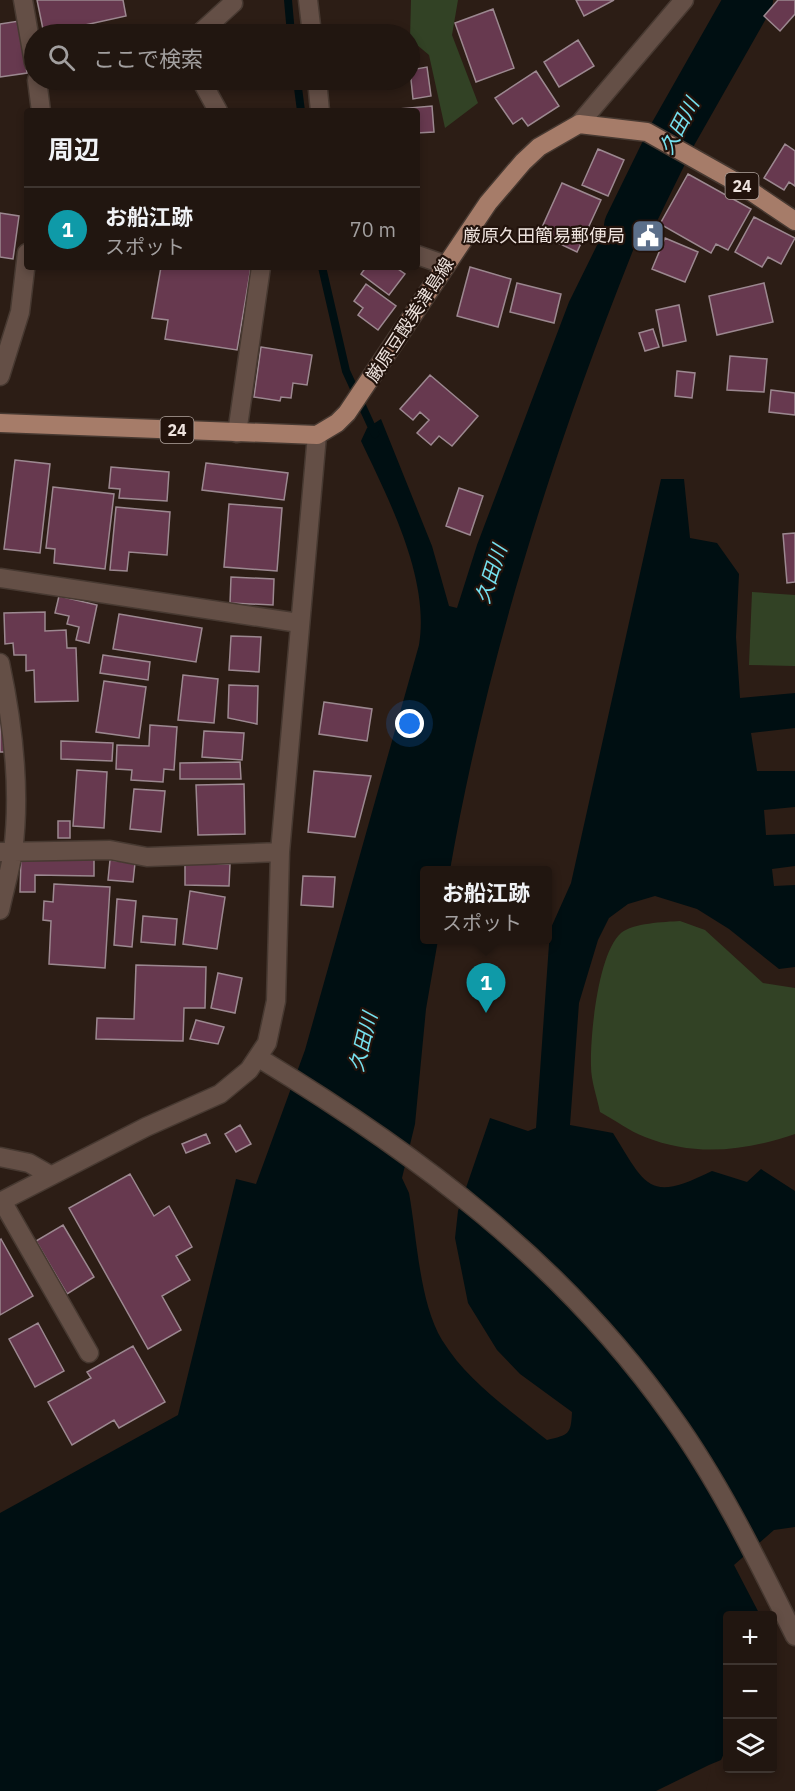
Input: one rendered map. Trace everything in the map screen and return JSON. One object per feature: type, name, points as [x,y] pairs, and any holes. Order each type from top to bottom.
[{"type":"main road","name":"24","points":[[579,124],[647,132],[742,186],[795,221]]},
{"type":"main road","name":"厳原豆酘美津島線","points":[[317,435],[337,423],[347,413],[371,381],[488,203],[539,147],[579,124]]},
{"type":"main road","name":"24","points":[[0,423],[317,435]]},
{"type":"street","points":[[23,0],[27,24]]},
{"type":"street","points":[[210,24],[233,3],[232,0]]},
{"type":"street","points":[[308,0],[311,24]]},
{"type":"street","points":[[579,124],[684,0]]},
{"type":"street","points":[[38,90],[41,108]]},
{"type":"street","points":[[206,90],[216,108]]},
{"type":"street","points":[[318,90],[320,108]]},
{"type":"street","points":[[420,256],[446,266]]},
{"type":"street","points":[[0,376],[20,312],[25,270]]},
{"type":"street","points":[[237,433],[261,270]]},
{"type":"street","points":[[89,1353],[1,1202],[50,1175],[220,1094],[259,1058],[272,1028],[276,1001],[280,852],[317,435]]},
{"type":"street","points":[[0,578],[299,623]]},
{"type":"street","points":[[0,663],[7,697],[16,783],[0,910]]},
{"type":"street","points":[[6,852],[110,850],[147,857],[280,852]]},
{"type":"street","points":[[259,1058],[417,1161],[501,1229],[567,1290],[604,1329],[674,1419],[711,1478],[754,1556],[790,1613],[795,1636]]},
{"type":"street","points":[[0,1157],[29,1162],[50,1175]]},
{"type":"green space","points":[[411,0],[458,0],[452,35],[478,103],[445,128],[429,55],[420,47],[420,24],[410,24]]},
{"type":"green space","points":[[752,592],[795,595],[795,666],[749,665]]},
{"type":"green space","points":[[680,921],[705,930],[763,983],[795,988],[795,1134],[739,1148],[682,1147],[639,1135],[600,1112],[592,1077],[591,1052],[597,996],[606,958],[613,943],[626,930],[649,924]]},
{"type":"water","points":[[641,156],[666,170],[598,341],[538,514],[488,691],[467,780],[451,866],[420,866],[420,944],[437,944],[426,1009],[415,1124],[402,1178],[409,1193],[428,1307],[442,1340],[452,1355],[477,1382],[547,1440],[564,1435],[571,1425],[572,1412],[520,1374],[497,1350],[468,1303],[455,1238],[458,1211],[490,1118],[528,1131],[536,1128],[552,926],[571,883],[661,479],[684,479],[690,538],[717,543],[739,574],[736,637],[740,698],[795,693],[795,728],[751,733],[757,771],[795,771],[795,807],[764,810],[766,835],[795,834],[795,866],[772,869],[774,886],[795,885],[795,967],[779,969],[729,929],[697,909],[655,896],[628,904],[609,918],[598,940],[579,1003],[570,1125],[613,1133],[643,1177],[652,1184],[662,1187],[691,1181],[712,1171],[747,1182],[761,1169],[795,1191],[795,1527],[774,1530],[734,1565],[758,1611],[723,1611],[723,1756],[721,1760],[709,1765],[702,1791],[0,1791],[0,1513],[178,1415],[236,1179],[256,1184],[305,1050],[419,645],[421,620],[419,594],[413,567],[395,514],[361,441],[367,428],[381,419],[432,546],[449,606],[457,608],[477,545],[569,302]]},
{"type":"pier","points":[[709,1765],[711,1769],[706,1791],[656,1791]]},
{"type":"building","points":[[37,0],[123,0],[126,16],[90,24],[42,24]]},
{"type":"building","points":[[576,0],[614,0],[584,16]]},
{"type":"building","points":[[778,0],[795,0],[795,14],[780,31],[764,16]]},
{"type":"building","points":[[493,9],[514,68],[476,82],[455,23]]},
{"type":"building","points":[[19,21],[24,54],[24,73],[0,77],[0,24]]},
{"type":"building","points":[[578,40],[594,66],[559,87],[544,62]]},
{"type":"building","points":[[427,67],[431,96],[413,99],[412,90],[420,90],[420,68]]},
{"type":"building","points":[[536,71],[559,106],[528,126],[522,118],[513,124],[495,98]]},
{"type":"building","points":[[432,106],[434,132],[420,133],[420,108],[409,108]]},
{"type":"building","points":[[785,144],[795,151],[795,186],[789,182],[784,190],[764,178]]},
{"type":"building","points":[[598,149],[624,160],[608,196],[582,185]]},
{"type":"building","points":[[688,174],[751,209],[728,250],[716,244],[711,253],[660,224]]},
{"type":"building","points":[[562,183],[601,200],[577,252],[539,234]]},
{"type":"building","points":[[0,213],[19,216],[13,259],[0,257]]},
{"type":"building","points":[[754,217],[795,238],[781,264],[768,257],[762,267],[735,252]]},
{"type":"building","points":[[665,238],[698,252],[685,282],[652,269]]},
{"type":"building","points":[[470,267],[511,279],[498,327],[457,316]]},
{"type":"building","points":[[160,270],[250,270],[237,350],[165,339],[168,320],[152,318]]},
{"type":"building","points":[[364,270],[399,270],[405,274],[389,295],[361,274]]},
{"type":"building","points":[[517,283],[561,294],[554,323],[510,312]]},
{"type":"building","points":[[764,283],[773,322],[717,335],[709,296]]},
{"type":"building","points":[[366,284],[396,306],[378,330],[358,315],[363,308],[354,301]]},
{"type":"building","points":[[679,305],[686,341],[663,346],[656,310]]},
{"type":"building","points":[[653,329],[659,347],[645,351],[639,333]]},
{"type":"building","points":[[261,347],[312,355],[307,385],[293,383],[291,398],[281,397],[280,401],[254,397]]},
{"type":"building","points":[[730,356],[767,359],[764,392],[727,390]]},
{"type":"building","points":[[677,371],[695,373],[692,398],[675,396]]},
{"type":"building","points":[[430,375],[478,416],[452,446],[439,436],[431,445],[417,433],[429,420],[420,412],[413,420],[400,409]]},
{"type":"building","points":[[771,390],[795,393],[795,415],[769,412]]},
{"type":"building","points":[[15,460],[50,464],[40,553],[4,549]]},
{"type":"building","points":[[206,463],[288,473],[284,500],[202,490]]},
{"type":"building","points":[[111,467],[169,472],[167,501],[119,498],[120,489],[109,488]]},
{"type":"building","points":[[53,487],[114,494],[105,569],[54,563],[55,549],[46,548]]},
{"type":"building","points":[[459,488],[483,496],[470,535],[446,526]]},
{"type":"building","points":[[229,504],[282,508],[277,571],[224,567]]},
{"type":"building","points":[[116,507],[170,512],[167,555],[129,552],[127,571],[110,570]]},
{"type":"building","points":[[795,533],[795,582],[787,583],[783,534]]},
{"type":"building","points":[[231,577],[274,579],[273,605],[230,603]]},
{"type":"building","points":[[59,596],[97,605],[89,643],[76,640],[79,627],[67,624],[69,616],[55,613]]},
{"type":"building","points":[[45,612],[45,631],[66,630],[67,648],[76,648],[78,701],[35,702],[34,670],[26,671],[26,655],[14,655],[13,643],[5,644],[4,613]]},
{"type":"building","points":[[119,614],[202,628],[196,662],[113,649]]},
{"type":"building","points":[[231,636],[261,637],[259,672],[229,670]]},
{"type":"building","points":[[103,655],[150,662],[148,680],[100,673]]},
{"type":"building","points":[[183,675],[218,679],[214,723],[178,720]]},
{"type":"building","points":[[104,681],[146,687],[139,738],[96,732]]},
{"type":"building","points":[[229,685],[258,686],[257,724],[228,718]]},
{"type":"building","points":[[0,691],[7,752],[0,752]]},
{"type":"building","points":[[324,702],[372,709],[367,741],[319,734]]},
{"type":"building","points":[[150,725],[177,727],[174,770],[164,769],[163,782],[131,780],[132,770],[116,769],[117,745],[149,746]]},
{"type":"building","points":[[204,731],[244,733],[242,760],[202,757]]},
{"type":"building","points":[[61,741],[113,743],[112,761],[61,759]]},
{"type":"building","points":[[240,762],[241,779],[180,779],[180,763]]},
{"type":"building","points":[[77,770],[107,772],[104,828],[73,826]]},
{"type":"building","points":[[314,771],[371,776],[355,837],[308,832]]},
{"type":"building","points":[[244,784],[245,834],[198,835],[196,785]]},
{"type":"building","points":[[134,789],[165,791],[161,832],[130,829]]},
{"type":"building","points":[[58,821],[70,821],[70,838],[58,838]]},
{"type":"building","points":[[21,857],[94,858],[94,876],[35,875],[35,892],[20,892]]},
{"type":"building","points":[[110,860],[135,863],[133,882],[108,880]]},
{"type":"building","points":[[185,864],[230,864],[229,886],[185,885]]},
{"type":"building","points":[[303,876],[335,877],[333,907],[301,905]]},
{"type":"building","points":[[54,884],[110,887],[105,968],[49,964],[51,921],[43,920],[44,901],[53,902]]},
{"type":"building","points":[[190,891],[225,897],[217,949],[183,944]]},
{"type":"building","points":[[117,899],[136,901],[132,947],[114,945]]},
{"type":"building","points":[[143,916],[177,919],[175,945],[141,942]]},
{"type":"building","points":[[136,965],[206,967],[205,1008],[184,1008],[183,1041],[96,1039],[97,1018],[134,1019]]},
{"type":"building","points":[[218,973],[242,978],[235,1013],[211,1008]]},
{"type":"building","points":[[196,1020],[224,1027],[218,1044],[190,1039]]},
{"type":"building","points":[[240,1125],[251,1144],[236,1152],[225,1134]]},
{"type":"building","points":[[206,1134],[210,1143],[186,1153],[182,1144]]},
{"type":"building","points":[[130,1174],[154,1216],[169,1206],[192,1247],[176,1256],[190,1280],[162,1296],[181,1330],[148,1349],[69,1208]]},
{"type":"building","points":[[63,1225],[94,1277],[67,1294],[36,1241]]},
{"type":"building","points":[[0,1240],[33,1296],[0,1315]]},
{"type":"building","points":[[38,1323],[64,1371],[35,1387],[9,1339]]},
{"type":"building","points":[[133,1346],[165,1402],[119,1428],[114,1420],[72,1445],[48,1402],[91,1378],[87,1372]]},
{"type":"waterway","points":[[288,0],[290,24]]},
{"type":"waterway","name":"久田川","points":[[628,226],[673,134],[749,0]]},
{"type":"waterway","points":[[298,90],[301,108]]},
{"type":"waterway","points":[[323,270],[346,371],[375,434]]},
{"type":"place","name":"厳原久田簡易郵便局","points":[[648,236]]},
{"type":"place","name":"お船江跡","points":[[486,1013]]}]
